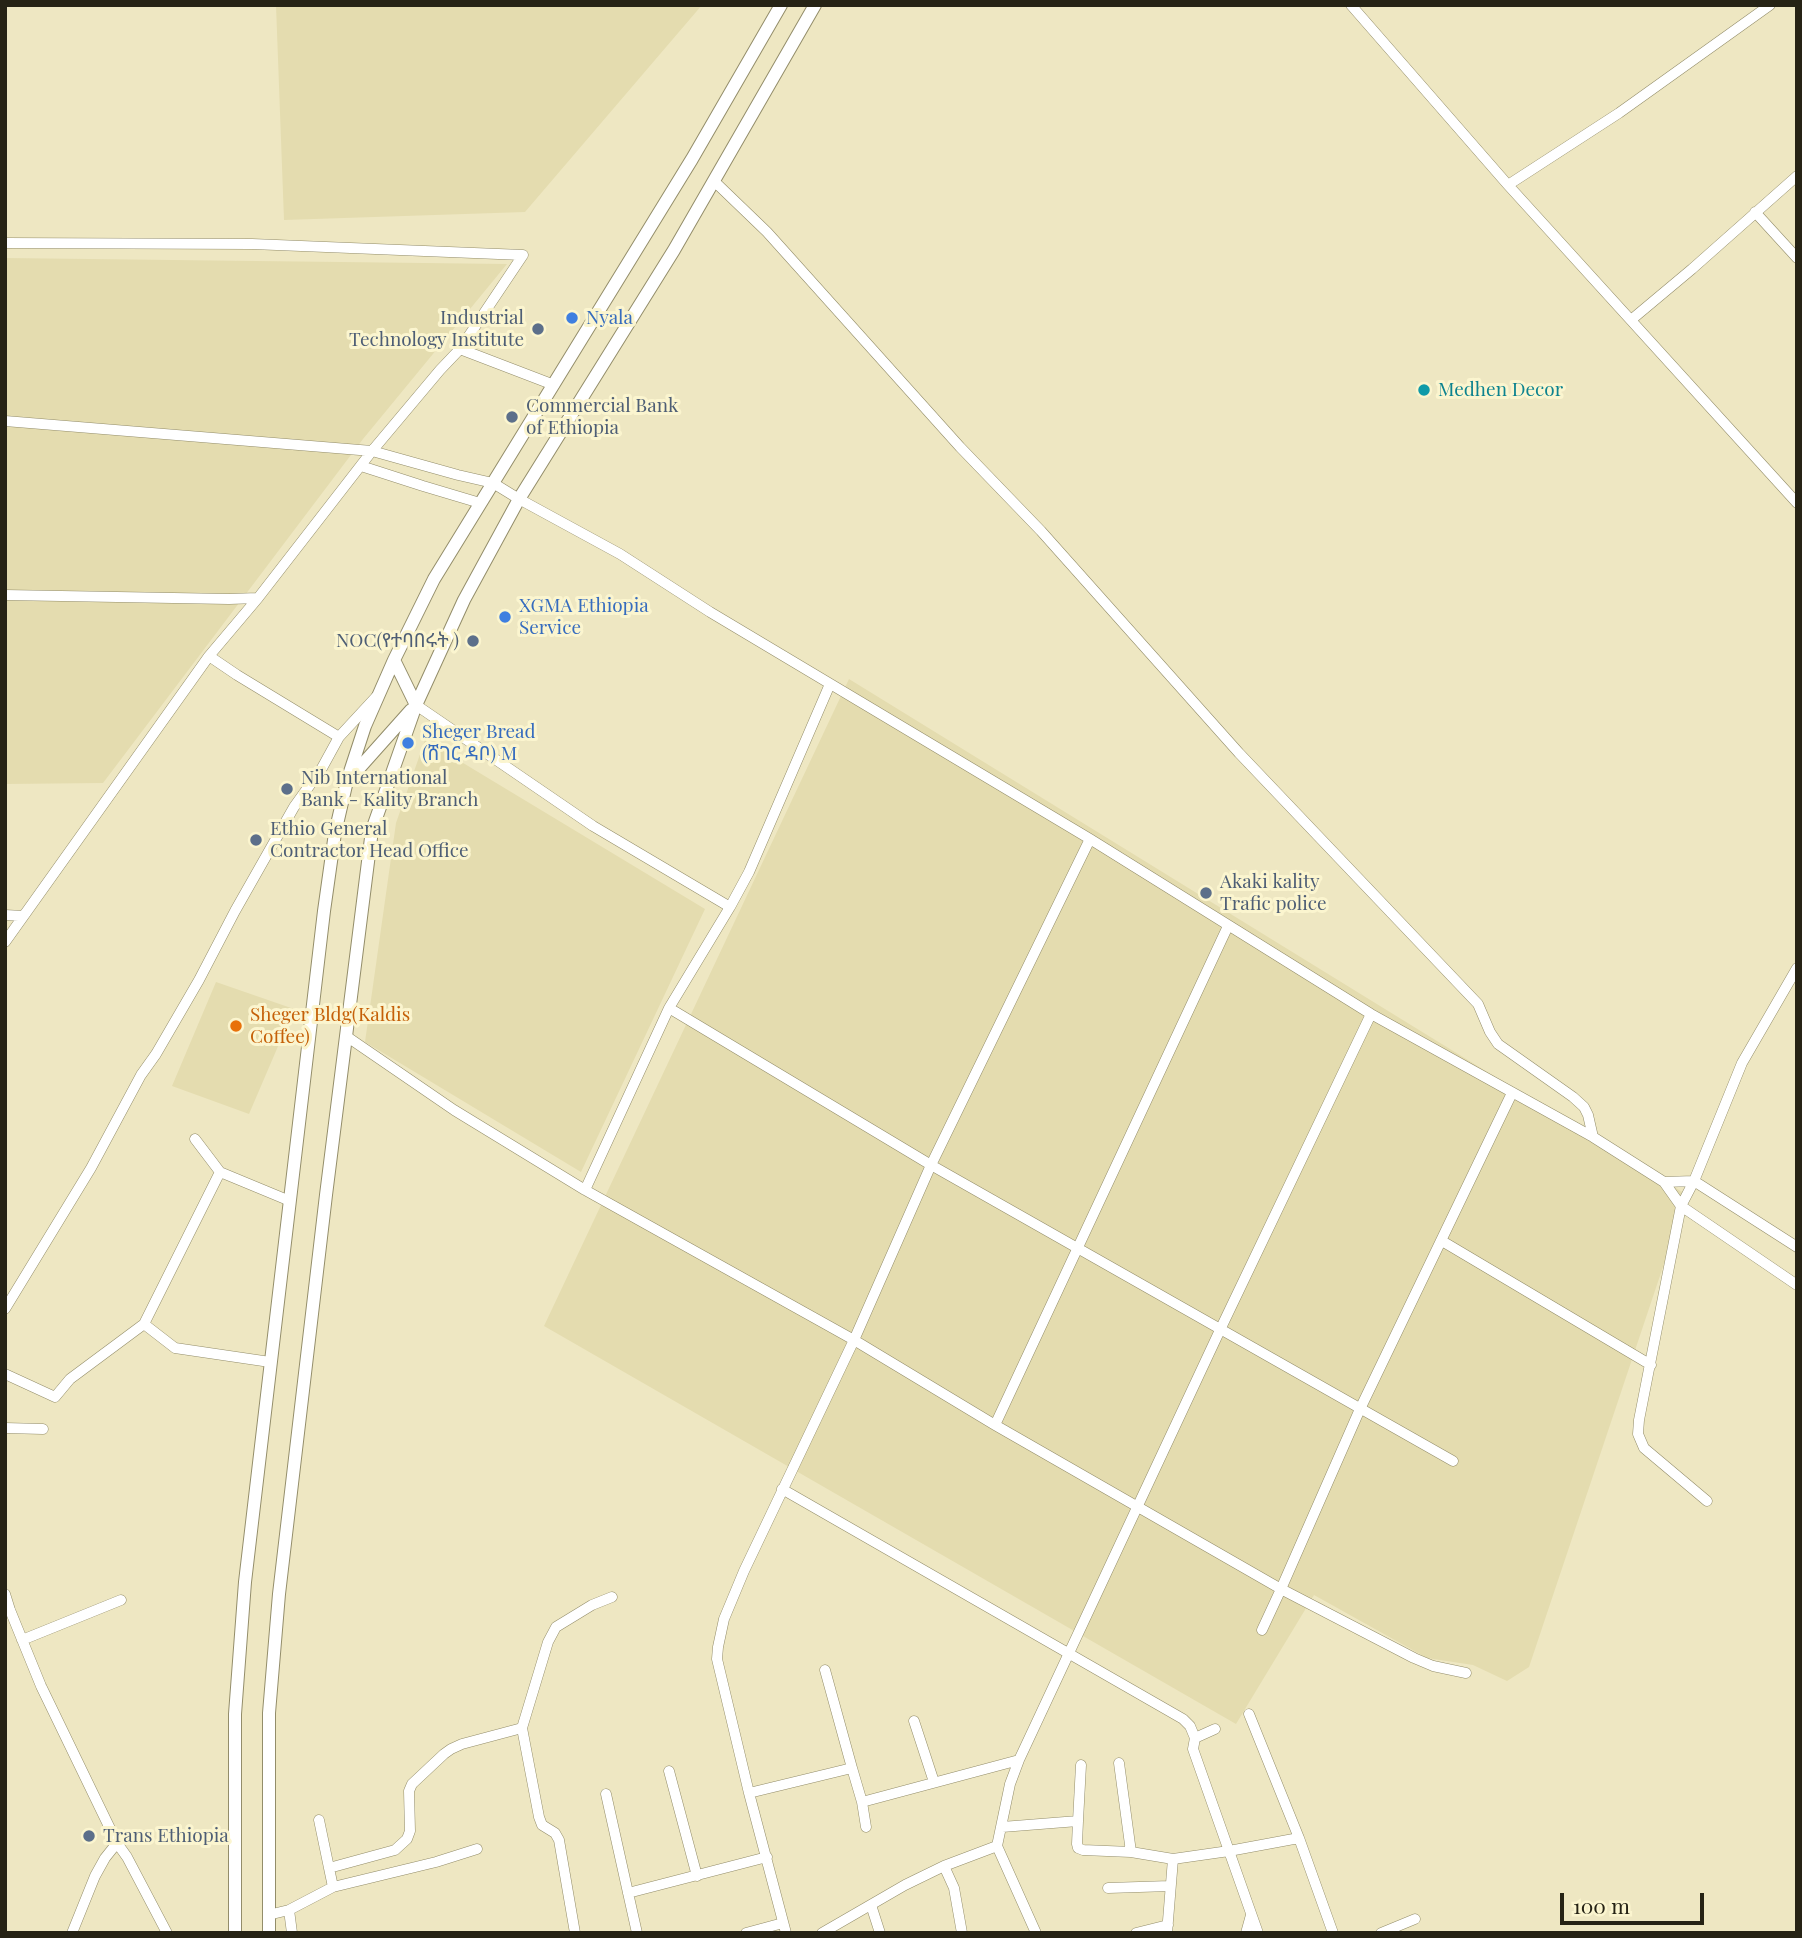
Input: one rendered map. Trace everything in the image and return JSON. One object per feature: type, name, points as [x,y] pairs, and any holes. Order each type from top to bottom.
[{"type":"main road","points":[[235,1931],[235,1714],[245,1582],[324,911],[335,833],[347,780],[365,726],[434,579],[720,113],[781,5]]},
{"type":"main road","points":[[269,1933],[269,1713],[277,1620],[372,830],[416,705],[464,600],[519,499],[674,250],[815,5]]},
{"type":"main road","points":[[394,660],[416,705]]},
{"type":"main road","points":[[347,780],[416,705]]},
{"type":"street","points":[[1351,5],[1508,185],[1797,503]]},
{"type":"street","points":[[1508,185],[1619,113],[1770,5]]},
{"type":"street","points":[[1631,320],[1797,176]]},
{"type":"street","points":[[714,181],[766,232],[960,447],[1041,531],[1239,753],[1478,1004],[1498,1044],[1584,1107],[1593,1137]]},
{"type":"street","points":[[1755,212],[1797,258]]},
{"type":"street","points":[[5,243],[252,244],[523,255],[460,349],[372,451],[258,598],[209,656],[5,942]]},
{"type":"street","points":[[460,349],[554,385]]},
{"type":"street","points":[[5,421],[372,451],[493,483],[620,554],[710,612],[1090,839],[1371,1014],[1593,1137],[1664,1182],[1681,1206],[1797,1285]]},
{"type":"street","points":[[361,466],[480,503]]},
{"type":"street","points":[[5,595],[258,598]]},
{"type":"street","points":[[209,656],[339,737]]},
{"type":"street","points":[[585,1189],[669,1008],[749,872],[830,684]]},
{"type":"street","points":[[5,1309],[91,1168],[294,807],[322,768],[339,737],[380,692]]},
{"type":"street","points":[[416,705],[593,826],[730,907]]},
{"type":"street","points":[[746,1933],[785,1928],[749,1793],[718,1659],[724,1619],[932,1165],[1090,839]]},
{"type":"street","points":[[5,915],[23,916]]},
{"type":"street","points":[[995,1425],[1228,926]]},
{"type":"street","points":[[1707,1501],[1644,1448],[1640,1441],[1639,1420],[1681,1206],[1694,1181],[1742,1063],[1797,968]]},
{"type":"street","points":[[669,1008],[932,1165],[1453,1461]]},
{"type":"street","points":[[1036,1933],[997,1846],[1010,1784],[1220,1330],[1371,1014]]},
{"type":"street","points":[[346,1036],[454,1110],[585,1189],[853,1340],[1281,1589],[1414,1658],[1466,1673]]},
{"type":"street","points":[[1262,1630],[1360,1409],[1512,1093]]},
{"type":"street","points":[[195,1139],[220,1172],[290,1201]]},
{"type":"street","points":[[5,1374],[55,1397],[70,1379],[144,1324],[220,1172]]},
{"type":"street","points":[[1664,1182],[1694,1181],[1797,1247]]},
{"type":"street","points":[[1442,1241],[1651,1365]]},
{"type":"street","points":[[144,1324],[176,1348],[270,1362]]},
{"type":"street","points":[[5,1428],[43,1429]]},
{"type":"street","points":[[782,1489],[1069,1653],[1190,1726],[1195,1738],[1193,1749],[1258,1933]]},
{"type":"street","points":[[5,1594],[41,1686],[117,1843],[167,1933]]},
{"type":"street","points":[[575,1933],[559,1840],[555,1833],[542,1825],[539,1817],[522,1728],[548,1642],[556,1627],[592,1605],[612,1597]]},
{"type":"street","points":[[22,1640],[121,1600]]},
{"type":"street","points":[[825,1670],[862,1802],[866,1828]]},
{"type":"street","points":[[1249,1714],[1299,1838],[1333,1933]]},
{"type":"street","points":[[914,1721],[934,1782]]},
{"type":"street","points":[[329,1868],[394,1850],[402,1845],[408,1839],[410,1831],[409,1791],[412,1784],[451,1749],[522,1728]]},
{"type":"street","points":[[1195,1738],[1215,1729]]},
{"type":"street","points":[[862,1802],[1019,1760]]},
{"type":"street","points":[[1119,1763],[1131,1852]]},
{"type":"street","points":[[1081,1765],[1077,1844],[1078,1848],[1083,1850],[1131,1852],[1173,1859],[1229,1852],[1299,1838]]},
{"type":"street","points":[[749,1793],[852,1768]]},
{"type":"street","points":[[669,1771],[697,1876]]},
{"type":"street","points":[[606,1794],[637,1933]]},
{"type":"street","points":[[319,1821],[333,1887]]},
{"type":"street","points":[[1002,1826],[1078,1821]]},
{"type":"street","points":[[72,1933],[95,1876],[117,1843]]},
{"type":"street","points":[[822,1933],[905,1885],[944,1866],[997,1846]]},
{"type":"street","points":[[268,1915],[289,1910],[333,1887],[436,1862],[477,1849]]},
{"type":"street","points":[[628,1893],[767,1857]]},
{"type":"street","points":[[1136,1933],[1168,1929],[1173,1859]]},
{"type":"street","points":[[944,1866],[954,1888],[962,1933]]},
{"type":"street","points":[[1108,1888],[1170,1886]]},
{"type":"street","points":[[871,1905],[880,1933]]},
{"type":"street","points":[[289,1910],[292,1933]]},
{"type":"street","points":[[1246,1933],[1251,1915]]},
{"type":"street","points":[[1381,1933],[1415,1919]]},
{"type":"shaded area","points":[[276,5],[702,5],[525,212],[284,220]]},
{"type":"shaded area","points":[[5,258],[507,264],[363,439],[103,783],[5,784]]},
{"type":"shaded area","points":[[849,679],[1687,1195],[1529,1667],[1507,1681],[1473,1665],[1427,1658],[1314,1595],[1236,1724],[544,1326]]},
{"type":"shaded area","points":[[425,740],[705,909],[581,1172],[365,1042],[396,823]]},
{"type":"shaded area","points":[[216,982],[294,1009],[249,1114],[172,1086]]},
{"type":"place","name":"Nyala","points":[[572,318]]},
{"type":"place","name":"Industrial Technology Institute","points":[[538,329]]},
{"type":"place","name":"Medhen Decor","points":[[1424,390]]},
{"type":"place","name":"Commercial Bank of Ethiopia","points":[[512,417]]},
{"type":"place","name":"XGMA Ethiopia Service","points":[[505,617]]},
{"type":"place","name":"NOC(የተባበሩት )","points":[[473,641]]},
{"type":"place","name":"Sheger Bread (ሸገር ዳቦ) M","points":[[408,743]]},
{"type":"place","name":"Nib International Bank - Kality Branch","points":[[287,789]]},
{"type":"place","name":"Ethio General Contractor Head Office","points":[[256,840]]},
{"type":"place","name":"Akaki kality Trafic police","points":[[1206,893]]},
{"type":"place","name":"Sheger Bldg(Kaldis Coffee)","points":[[236,1026]]},
{"type":"place","name":"Trans Ethiopia","points":[[89,1836]]}]
